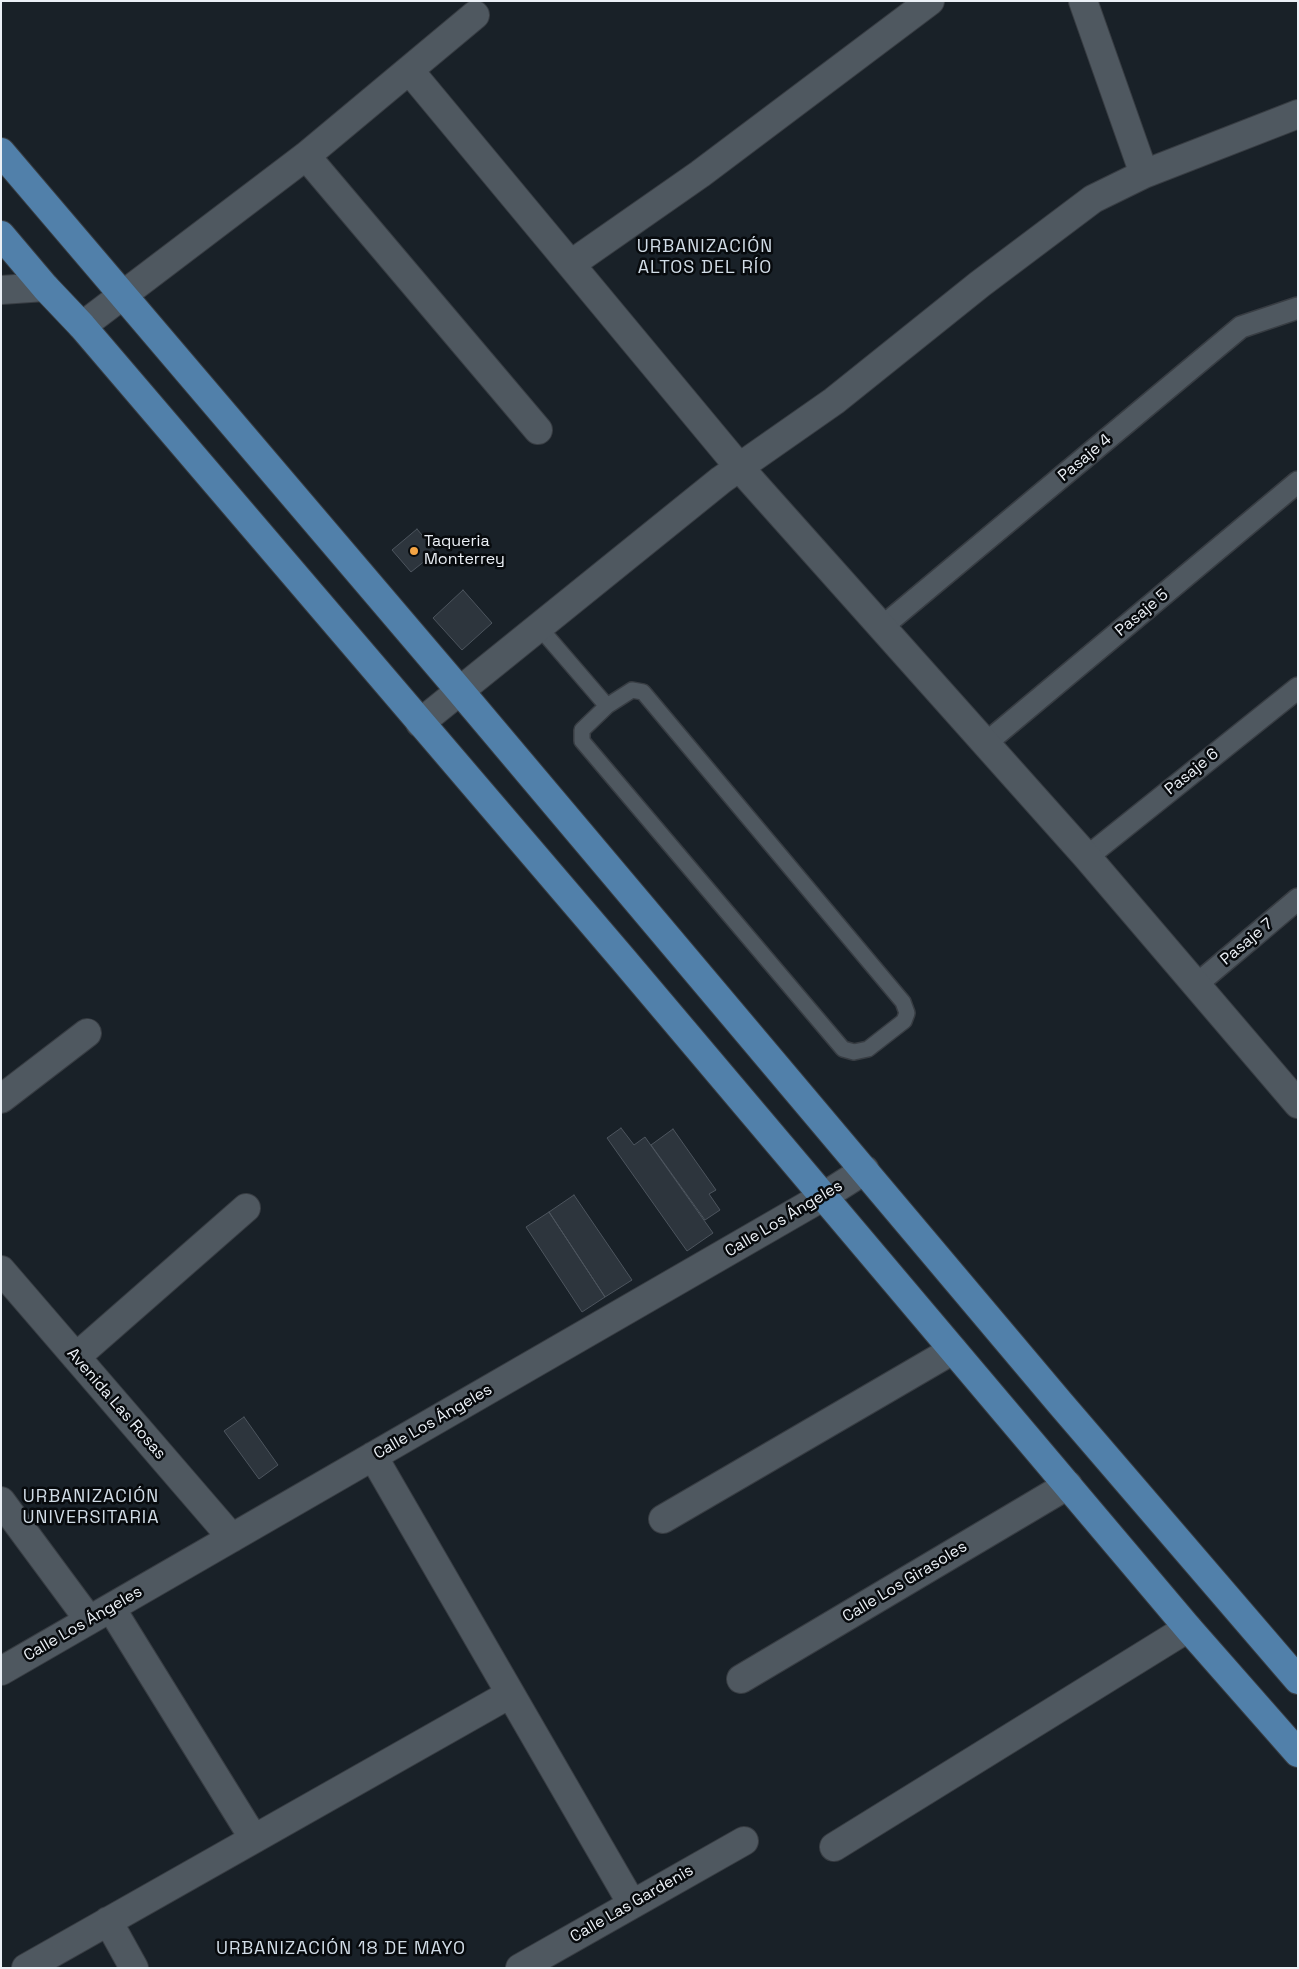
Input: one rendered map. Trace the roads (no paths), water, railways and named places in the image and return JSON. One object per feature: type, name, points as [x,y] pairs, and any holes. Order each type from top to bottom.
[{"type":"main road","points":[[1,152],[460,692],[1060,1404],[1298,1680]]},
{"type":"main road","points":[[1,235],[44,287],[82,326],[628,965],[1188,1628],[1298,1753]]},
{"type":"street","points":[[1083,1],[1144,174]]},
{"type":"street","points":[[571,264],[700,174],[912,7]]},
{"type":"street","points":[[82,326],[306,156],[475,15]]},
{"type":"street","points":[[409,70],[739,467],[1087,857],[1298,1104]]},
{"type":"street","points":[[420,723],[739,467],[834,401],[980,284],[1093,199],[1144,174],[1298,114]]},
{"type":"street","points":[[306,156],[538,430]]},
{"type":"street","points":[[1,290],[44,287]]},
{"type":"street","name":"Pasaje 4","points":[[882,627],[1241,328],[1298,308]]},
{"type":"street","name":"Pasaje 5","points":[[986,744],[1298,482]]},
{"type":"street","name":"Pasaje 6","points":[[1087,857],[1298,688]]},
{"type":"street","name":"Pasaje 7","points":[[1196,985],[1298,899]]},
{"type":"street","points":[[1,1099],[88,1033]]},
{"type":"street","name":"Calle Los Ángeles","points":[[1,1671],[824,1196],[864,1170]]},
{"type":"street","points":[[76,1357],[246,1208]]},
{"type":"street","name":"Avenida Las Rosas","points":[[1,1270],[232,1538]]},
{"type":"street","points":[[663,1519],[954,1350]]},
{"type":"street","points":[[373,1456],[632,1904]]},
{"type":"street","name":"Calle Los Girasoles","points":[[741,1679],[1068,1485]]},
{"type":"street","points":[[1,1501],[100,1614],[254,1839]]},
{"type":"street","points":[[834,1847],[1188,1628]]},
{"type":"street","points":[[26,1968],[510,1694]]},
{"type":"street","name":"Calle Las Gardenis","points":[[520,1968],[744,1841]]},
{"type":"street","points":[[108,1921],[134,1968]]},
{"type":"lane","points":[[539,627],[607,706]]},
{"type":"lane","points":[[632,690],[643,692],[903,1002],[907,1013],[904,1021],[868,1049],[854,1052],[843,1049],[582,741],[582,730],[607,706],[632,690]]},
{"type":"place","name":"Taqueria Monterrey","points":[[414,551]]},
{"type":"district","name":"URBANIZACIÓN ALTOS DEL RÍO","points":[[705,257]]},
{"type":"district","name":"URBANIZACIÓN UNIVERSITARIA","points":[[91,1507]]},
{"type":"district","name":"URBANIZACIÓN 18 DE MAYO","points":[[341,1949]]}]
